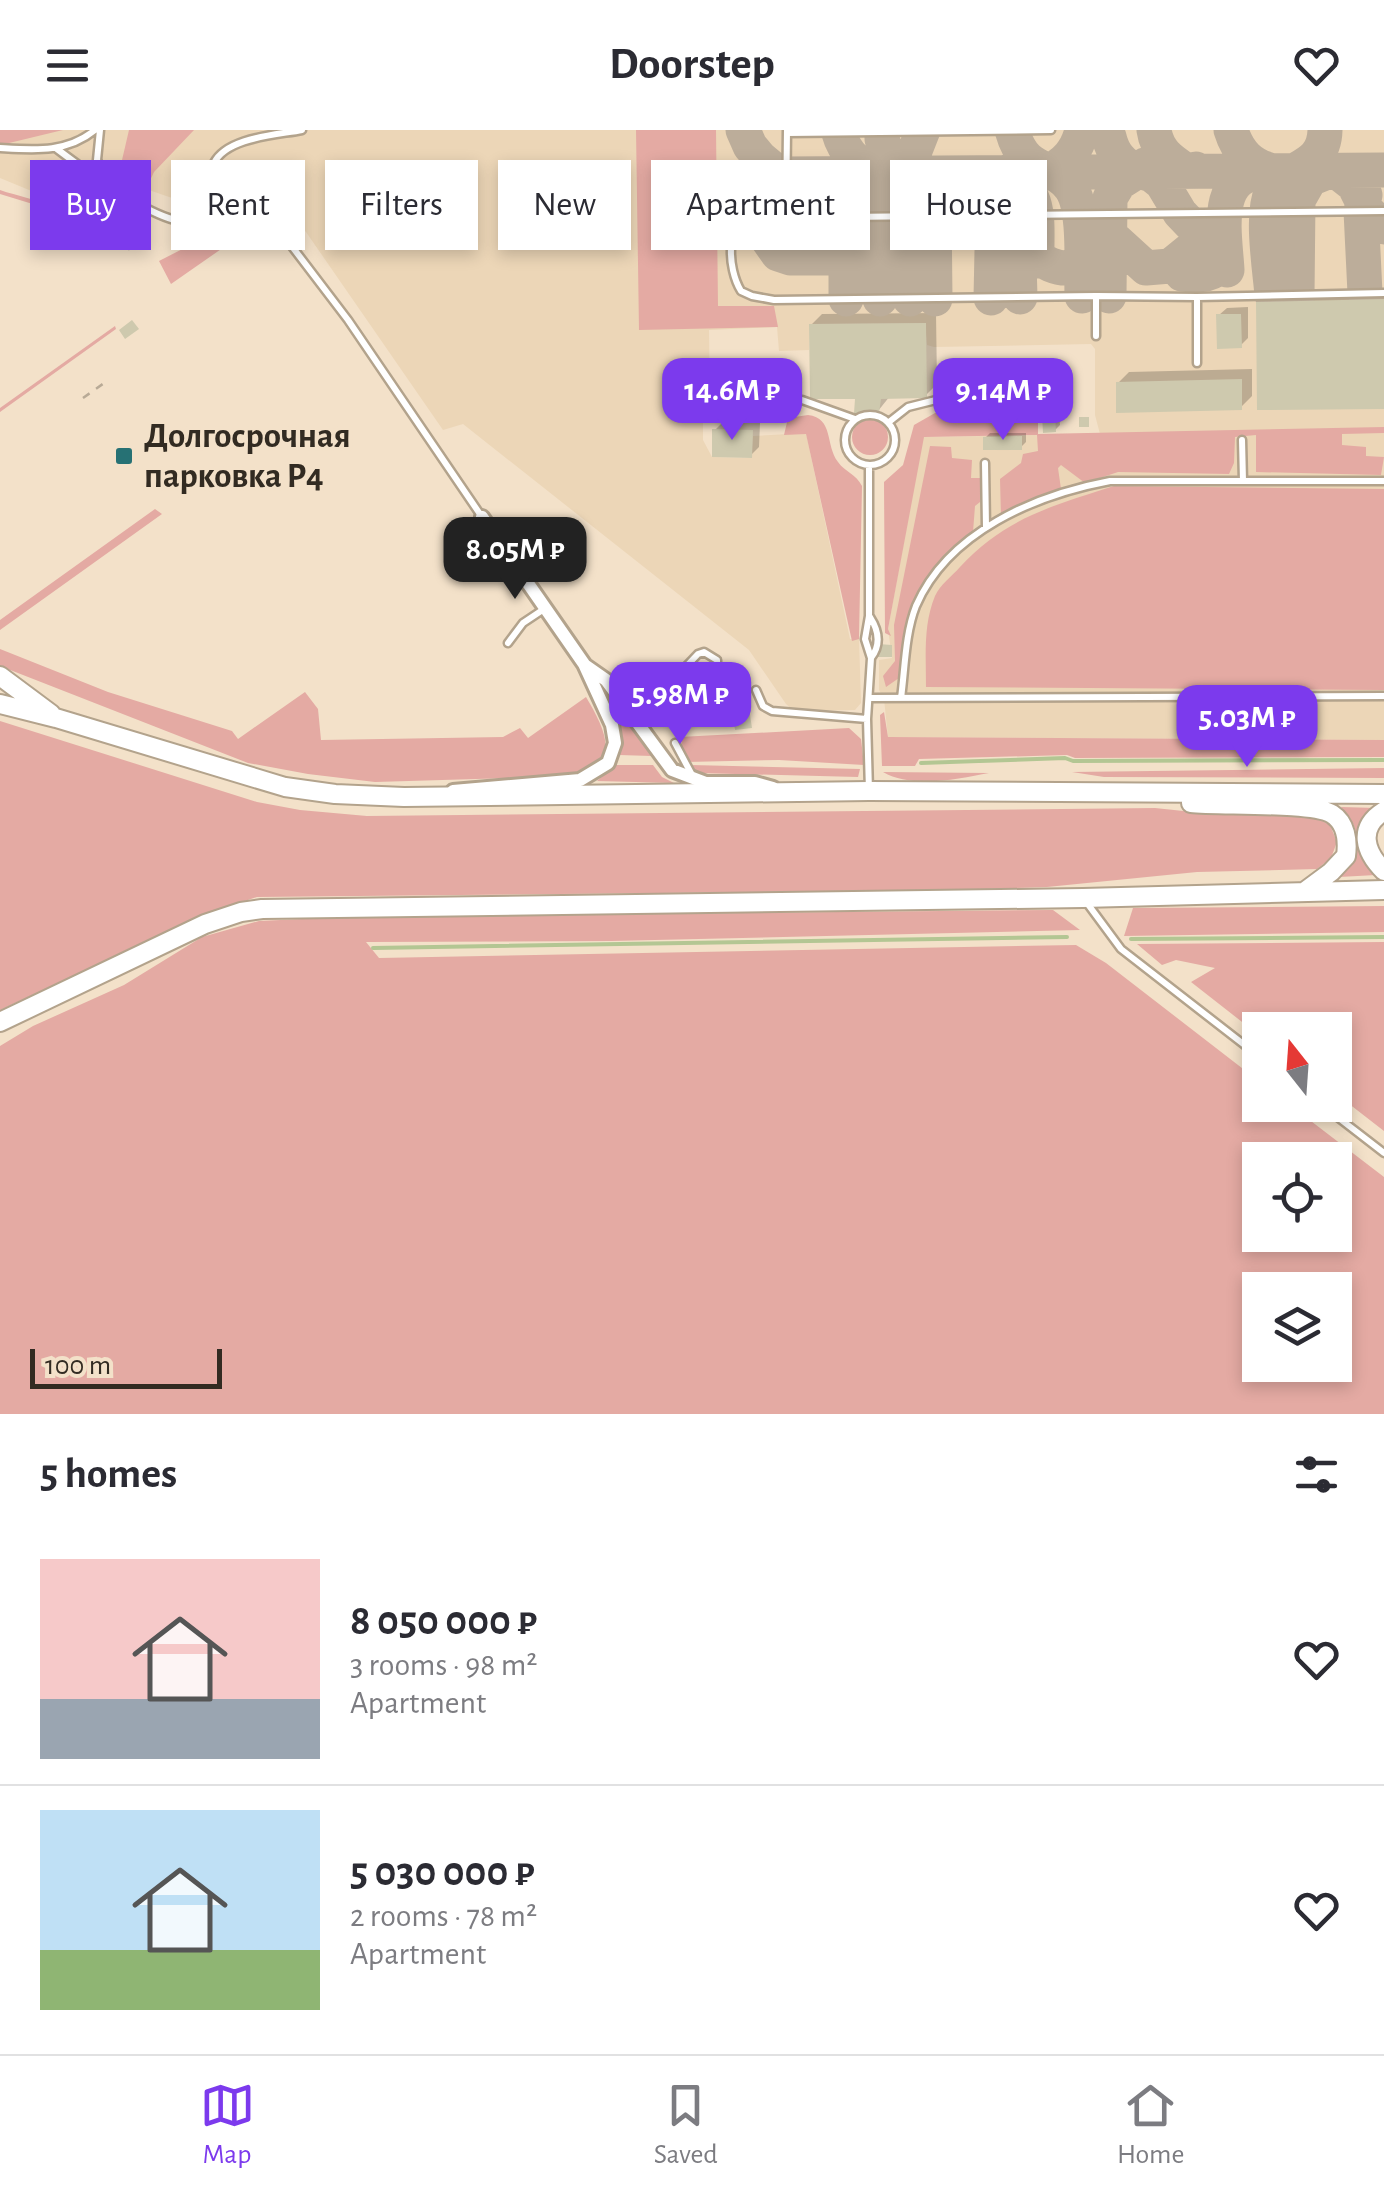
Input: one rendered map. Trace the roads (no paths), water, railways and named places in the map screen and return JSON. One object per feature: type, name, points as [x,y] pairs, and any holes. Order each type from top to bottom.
[{"type":"main road","points":[[0,676],[56,718]]},
{"type":"main road","points":[[0,704],[285,787],[335,794],[1384,794]]},
{"type":"main road","points":[[1111,792],[1223,807],[1313,809],[1333,815],[1343,827],[1346,856],[1304,892]]},
{"type":"main road","points":[[1384,811],[1370,822],[1366,833],[1370,855],[1384,872]]},
{"type":"main road","points":[[0,1022],[205,924],[262,909],[1384,890]]},
{"type":"street","points":[[482,517],[584,664],[605,681],[672,770],[696,780],[755,783],[800,794]]},
{"type":"street","points":[[435,795],[486,786],[580,780],[593,774],[608,763],[616,742],[605,681]]},
{"type":"lane","points":[[0,148],[56,149],[97,130]]},
{"type":"lane","points":[[97,130],[97,160]]},
{"type":"lane","points":[[216,160],[231,148],[280,132],[302,130]]},
{"type":"lane","points":[[787,160],[787,132],[1051,130]]},
{"type":"lane","points":[[56,149],[73,160]]},
{"type":"lane","points":[[870,217],[1384,211]]},
{"type":"lane","points":[[295,250],[348,319],[482,517]]},
{"type":"lane","points":[[733,250],[733,271],[741,291],[752,296],[810,300],[1384,293]]},
{"type":"lane","points":[[1096,296],[1096,336]]},
{"type":"lane","points":[[1197,297],[1197,363]]},
{"type":"lane","points":[[889,422],[908,407],[940,399]]},
{"type":"lane","points":[[802,400],[855,419]]},
{"type":"lane","points":[[866,414],[878,415],[889,422],[896,444],[881,463],[857,462],[848,453],[847,429],[855,419],[866,414]]},
{"type":"lane","points":[[1242,440],[1243,480]]},
{"type":"lane","points":[[985,463],[986,527]]},
{"type":"lane","points":[[868,465],[869,616],[865,639],[871,658],[867,719],[869,791]]},
{"type":"lane","points":[[901,698],[914,611],[929,580],[986,527],[1070,488],[1110,481],[1384,481]]},
{"type":"lane","points":[[508,643],[523,622],[545,608]]},
{"type":"lane","points":[[869,616],[878,640],[871,658]]},
{"type":"lane","points":[[658,696],[698,654],[711,654],[716,660],[716,672],[666,718]]},
{"type":"lane","points":[[756,690],[763,706],[772,711],[867,719]]},
{"type":"lane","points":[[692,694],[717,706]]},
{"type":"lane","points":[[868,698],[1384,696]]},
{"type":"lane","points":[[675,743],[696,780]]},
{"type":"lane","points":[[1083,898],[1122,949],[1242,1043]]},
{"type":"lane","points":[[1344,1122],[1384,1153]]},
{"type":"waterway","points":[[921,763],[1065,758],[1384,760]]},
{"type":"waterway","points":[[373,948],[1067,937]]},
{"type":"waterway","points":[[1131,939],[1384,937]]},
{"type":"place","name":"Долгосрочная парковка P4","points":[[124,456]]}]
